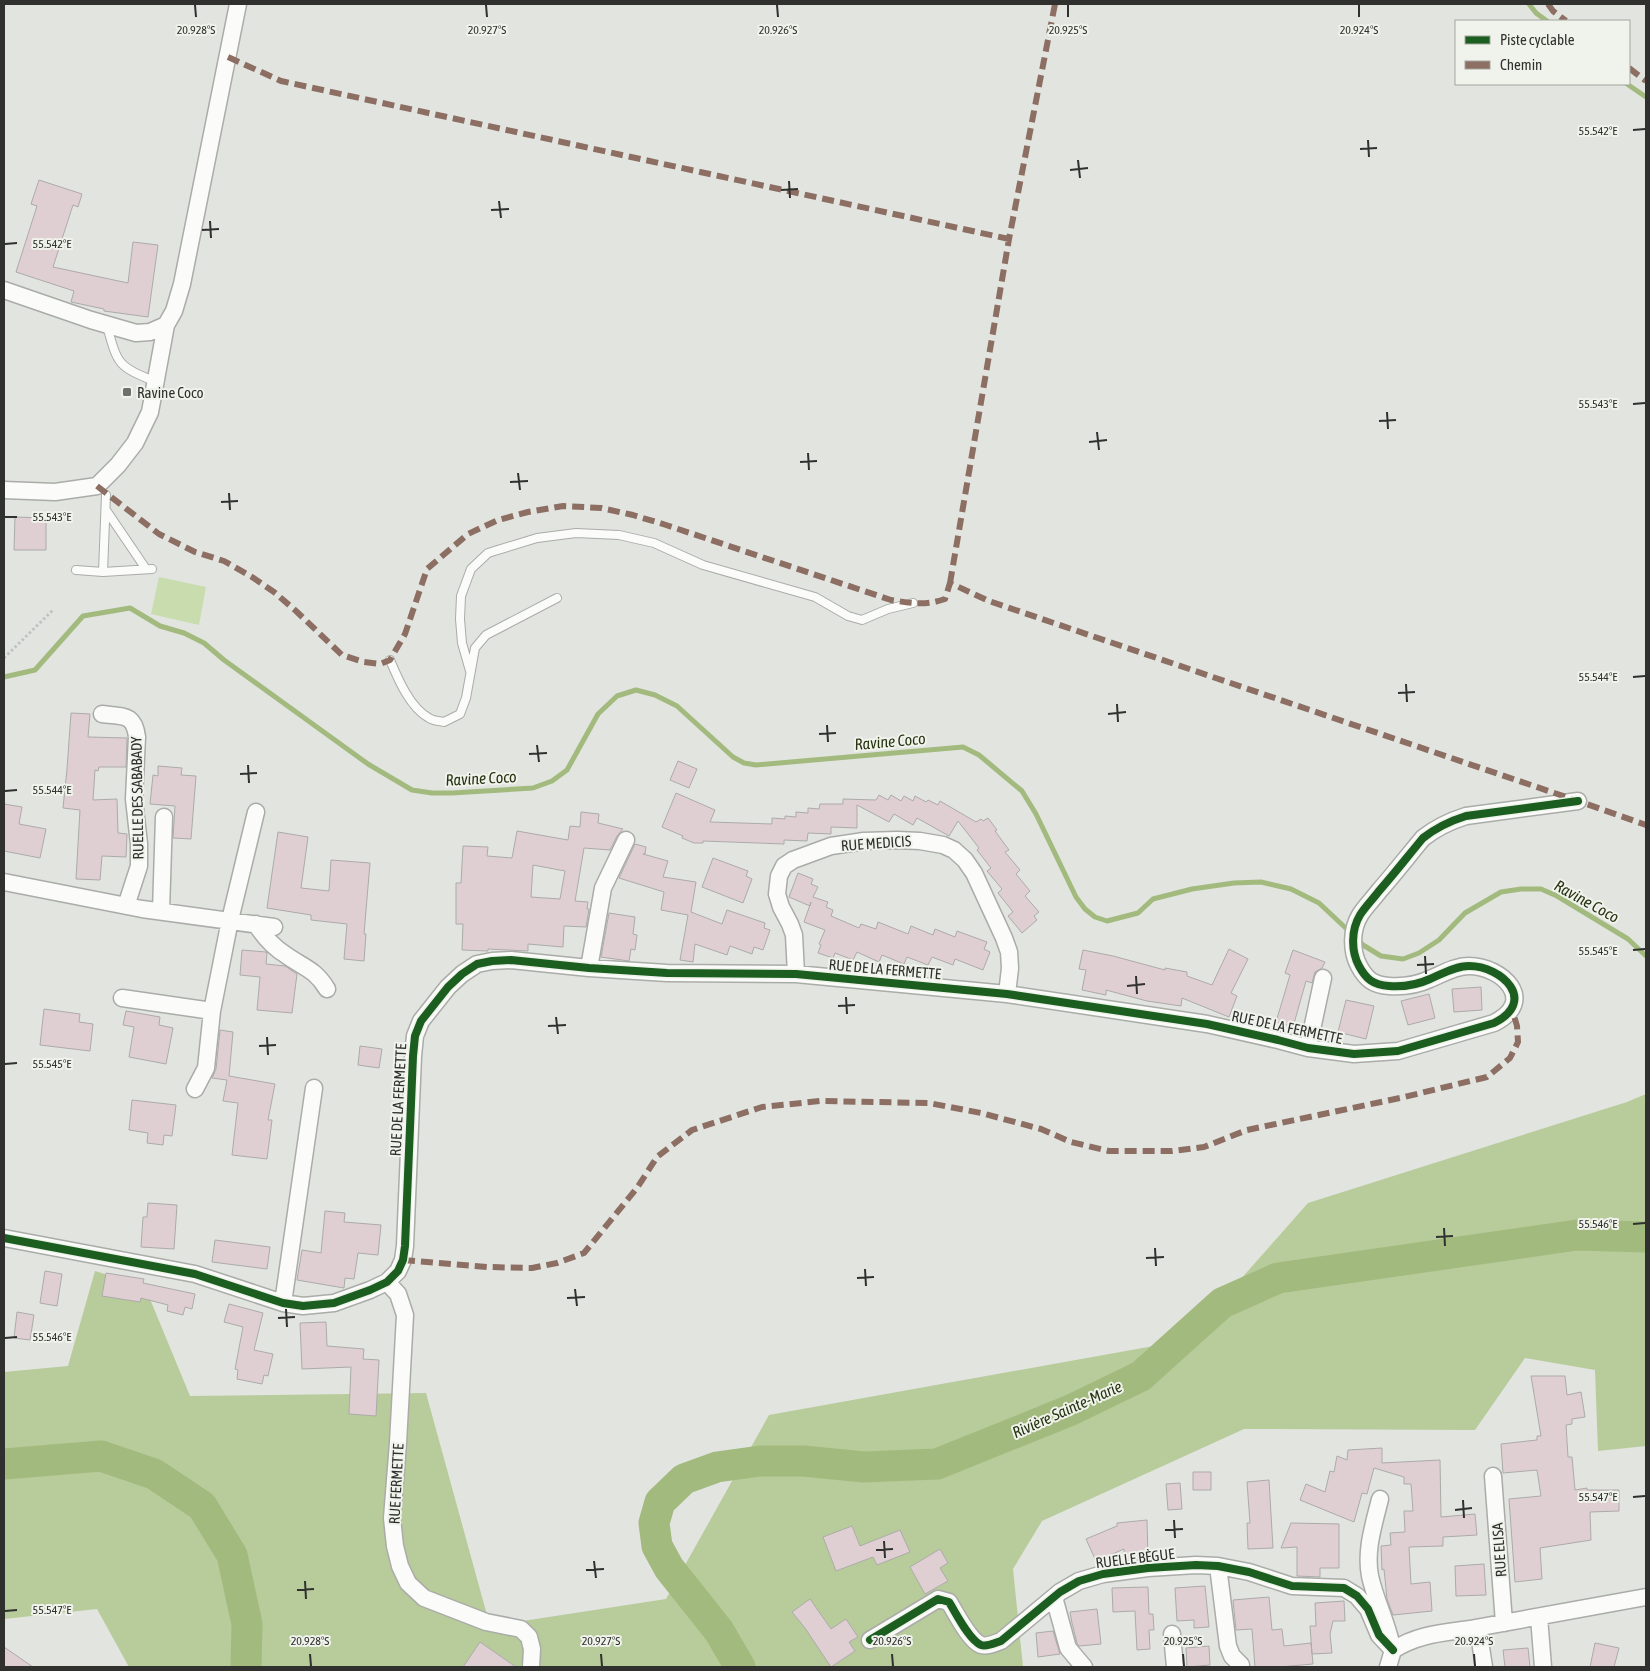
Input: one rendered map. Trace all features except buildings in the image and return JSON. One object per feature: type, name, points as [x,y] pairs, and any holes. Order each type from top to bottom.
[{"type":"street","points":[[4,490],[55,492],[101,490],[136,443],[150,412],[166,325],[174,311],[182,284],[238,4]]},
{"type":"street","points":[[4,290],[136,333],[150,332],[166,325]]},
{"type":"street","name":"RUELLE DES SABABADY","points":[[102,714],[127,718],[133,721],[136,727],[134,799],[139,866],[126,906]]},
{"type":"street","name":"RUE DE LA FERMETTE","points":[[4,1238],[195,1274],[283,1303],[303,1306],[334,1303],[387,1282],[398,1271],[403,1260],[405,1246],[415,1036],[421,1021],[448,987],[477,964],[492,961],[511,960],[588,968],[668,973],[796,974],[1007,994],[1207,1024],[1308,1048],[1354,1054],[1398,1051],[1494,1023],[1506,1017],[1516,1001],[1512,987],[1504,979],[1487,969],[1477,966],[1455,968],[1413,985],[1388,986],[1375,984],[1365,976],[1356,959],[1353,939],[1359,915],[1423,838],[1434,829],[1466,816],[1578,801]]},
{"type":"street","points":[[195,1089],[206,1068],[212,1011],[230,920],[256,812]]},
{"type":"street","name":"RUELLE DES SABABADY","points":[[161,911],[164,817]]},
{"type":"street","points":[[588,968],[603,888],[626,840]]},
{"type":"street","name":"RUE MEDICIS","points":[[796,974],[794,935],[776,894],[779,876],[784,866],[793,860],[831,846],[897,840],[920,841],[943,845],[954,850],[965,860],[974,873],[1009,952],[1010,968],[1007,994]]},
{"type":"street","points":[[4,882],[126,906],[274,927]]},
{"type":"street","points":[[256,924],[272,945],[285,955],[310,969],[320,977],[327,989]]},
{"type":"street","points":[[1308,1048],[1323,978]]},
{"type":"street","points":[[122,998],[212,1011]]},
{"type":"street","points":[[283,1303],[314,1088]]},
{"type":"street","name":"RUE FERMETTE","points":[[387,1282],[398,1294],[405,1315],[392,1518],[395,1546],[400,1566],[408,1583],[424,1598],[486,1622],[521,1629],[528,1637],[532,1649],[531,1667]]},
{"type":"street","name":"RUE ELISA","points":[[1493,1476],[1504,1623]]},
{"type":"street","points":[[1380,1499],[1371,1536],[1370,1574],[1393,1650],[1388,1667]]},
{"type":"street","name":"RUELLE BÈGUE","points":[[870,1640],[938,1600],[949,1602],[972,1638],[981,1645],[990,1645],[1001,1641],[1054,1597],[1080,1581],[1103,1574],[1148,1568],[1196,1565],[1218,1566],[1249,1572],[1292,1586],[1344,1588],[1357,1596],[1368,1609],[1379,1635],[1393,1650]]},
{"type":"street","points":[[1218,1566],[1228,1646],[1232,1656],[1241,1665]]},
{"type":"street","points":[[1054,1597],[1068,1648],[1084,1667]]},
{"type":"street","points":[[1393,1650],[1406,1641],[1427,1635],[1478,1628],[1646,1597]]},
{"type":"street","points":[[1539,1617],[1543,1667]]},
{"type":"street","points":[[1478,1628],[1484,1667]]},
{"type":"street","points":[[1172,1634],[1175,1667]]},
{"type":"lane","points":[[107,325],[115,353],[122,366],[156,382]]},
{"type":"lane","points":[[101,490],[106,510],[103,572]]},
{"type":"lane","points":[[76,570],[103,572],[149,569],[106,510]]},
{"type":"lane","points":[[470,670],[462,643],[460,619],[461,596],[471,569],[488,553],[537,538],[576,533],[619,536],[654,543],[703,565],[815,597],[848,616],[862,620],[888,609],[913,603]]},
{"type":"lane","points":[[390,660],[403,690],[415,706],[429,718],[444,722],[460,714],[466,698],[475,648],[486,635],[557,598]]},
{"type":"path","points":[[4,658],[54,609]]},
{"type":"green space","points":[[159,577],[206,587],[199,625],[151,614]]},
{"type":"green space","points":[[1646,1094],[1646,1446],[1598,1451],[1595,1370],[1525,1358],[1475,1430],[1244,1429],[1042,1521],[1013,1569],[1023,1667],[129,1667],[97,1609],[4,1619],[4,1372],[68,1366],[95,1271],[145,1287],[190,1396],[426,1393],[490,1626],[666,1599],[769,1415],[1187,1340],[1308,1203],[1627,1102]]},
{"type":"waterway","points":[[1529,4],[1536,13],[1546,20]]},
{"type":"waterway","points":[[1628,85],[1646,97]]},
{"type":"waterway","name":"Ravine Coco","points":[[4,677],[35,670],[83,616],[130,608],[160,626],[184,633],[204,643],[224,660],[368,764],[412,790],[432,793],[533,788],[552,781],[567,770],[598,714],[617,696],[636,690],[655,695],[677,706],[733,757],[744,763],[756,765],[963,747],[979,755],[1022,791],[1036,814],[1076,897],[1085,909],[1095,917],[1107,921],[1138,913],[1153,899],[1192,889],[1234,883],[1261,882],[1291,889],[1319,903],[1351,933]]},
{"type":"waterway","name":"Ravine Coco","points":[[1357,939],[1381,956],[1403,959],[1419,953],[1439,940],[1465,913],[1501,892],[1541,889],[1557,896],[1628,939],[1646,956]]},
{"type":"waterway","name":"Rivière Sainte-Marie","points":[[740,1667],[719,1631],[669,1568],[657,1546],[654,1523],[660,1502],[684,1479],[717,1467],[760,1461],[803,1461],[864,1467],[937,1464],[1071,1410],[1141,1376],[1222,1303],[1278,1278],[1577,1235],[1646,1237]]},
{"type":"waterway","name":"Rivière Sainte-Marie","points":[[4,1464],[101,1456],[154,1474],[202,1506],[232,1555],[247,1624],[246,1667]]},
{"type":"marked path","points":[[950,583],[1009,239],[1055,4]]},
{"type":"marked path","points":[[1548,4],[1553,11],[1565,20]]},
{"type":"marked path","points":[[228,57],[281,81],[1009,239]]},
{"type":"marked path","points":[[1630,69],[1646,81]]},
{"type":"marked path","points":[[97,486],[159,534],[195,552],[224,561],[252,577],[274,592],[296,611],[342,655],[364,662],[380,664],[390,660],[405,634],[427,569],[468,534],[498,520],[528,512],[563,506],[601,508],[666,525],[891,600],[931,603],[945,599],[950,583],[989,601],[1646,825]]},
{"type":"marked path","points":[[403,1260],[488,1267],[532,1268],[557,1263],[584,1253],[637,1188],[657,1157],[692,1130],[762,1107],[820,1101],[929,1103],[981,1113],[1041,1129],[1071,1142],[1109,1151],[1172,1151],[1204,1147],[1247,1130],[1400,1098],[1487,1077],[1510,1058],[1518,1042],[1517,1026],[1512,1009]]},
{"type":"cycle path","points":[[4,1238],[195,1274],[283,1303],[303,1306],[334,1303],[387,1282],[398,1271],[403,1260],[405,1246],[415,1036],[421,1021],[448,987],[477,964],[492,961],[511,960],[667,973],[796,974],[1007,994],[1207,1024],[1308,1048],[1354,1054],[1398,1051],[1494,1023],[1507,1014],[1513,1005],[1514,995],[1510,986],[1503,978],[1493,972],[1469,966],[1454,969],[1410,985],[1389,986],[1374,983],[1362,971],[1356,960],[1353,947],[1355,927],[1362,912],[1423,838],[1444,825],[1466,816],[1578,801]]},
{"type":"cycle path","points":[[870,1640],[938,1599],[949,1602],[967,1632],[976,1642],[981,1645],[988,1645],[1001,1641],[1060,1592],[1079,1581],[1103,1574],[1148,1568],[1196,1565],[1218,1566],[1249,1572],[1292,1586],[1344,1588],[1357,1596],[1368,1609],[1379,1635],[1393,1650]]},
{"type":"place","name":"Ravine Coco","points":[[127,392]]}]
